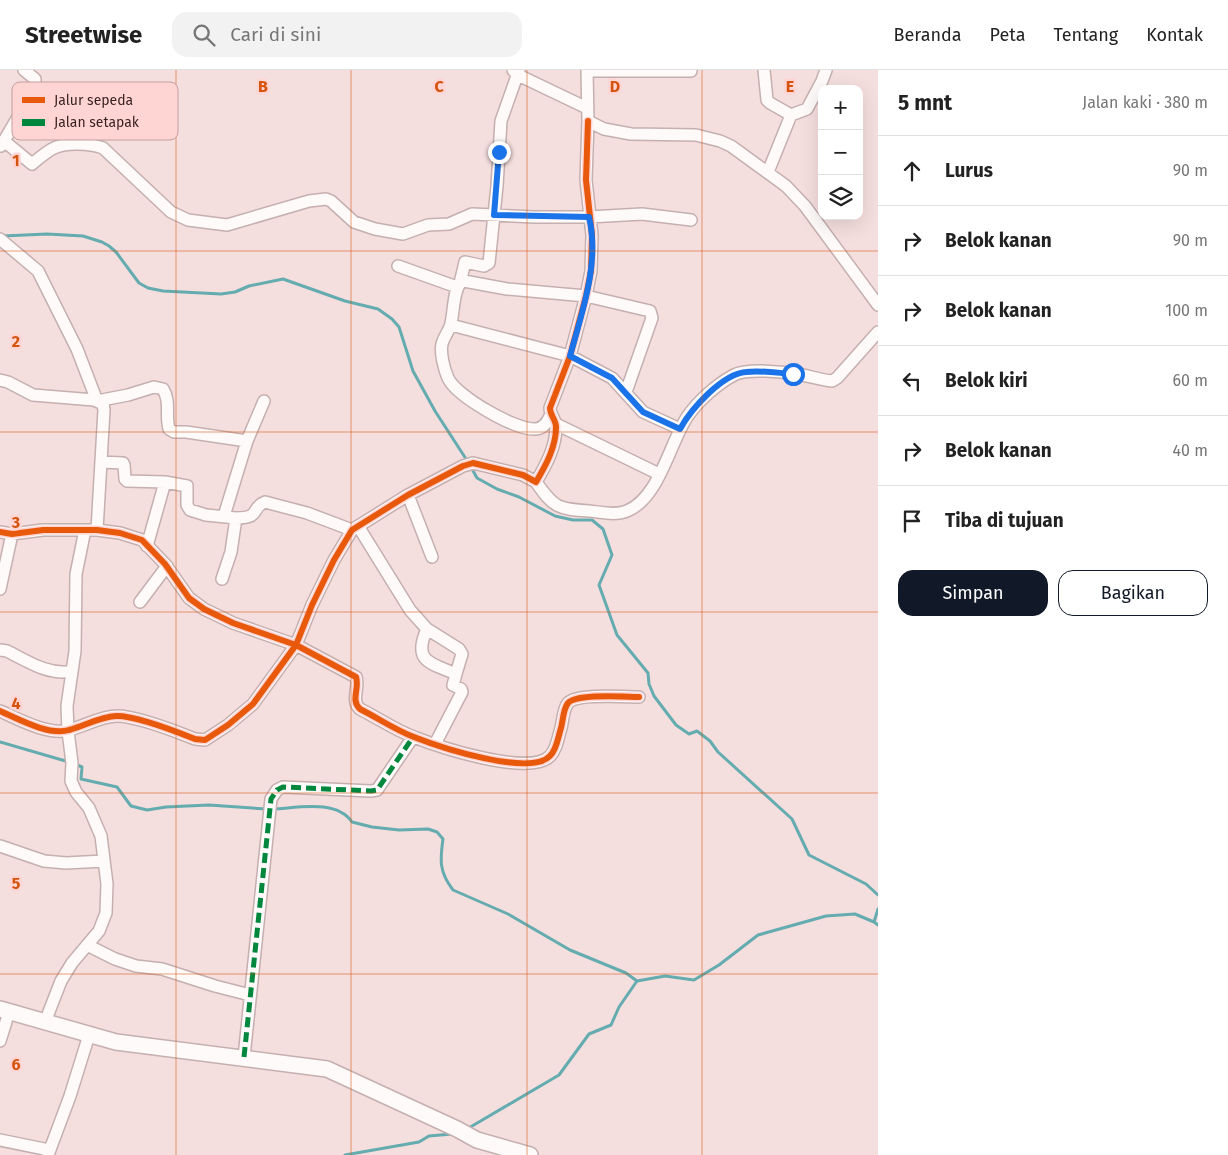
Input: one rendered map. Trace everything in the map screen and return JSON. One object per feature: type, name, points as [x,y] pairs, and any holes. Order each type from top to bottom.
[{"type":"street","points":[[24,70],[35,79],[35,82]]},
{"type":"street","points":[[764,70],[767,100],[791,115]]},
{"type":"street","points":[[768,172],[791,115],[807,109],[826,70]]},
{"type":"street","points":[[536,482],[547,462],[554,440],[553,419],[550,408],[570,356],[591,270],[592,235],[586,180],[587,71],[690,71]]},
{"type":"street","points":[[553,419],[536,430],[524,427],[502,419],[454,388],[448,378],[442,345],[451,325],[465,262],[484,266],[488,265],[501,121],[517,72],[587,108]]},
{"type":"street","points":[[588,121],[604,129],[631,134],[696,136],[720,141],[731,146],[786,186],[805,206],[878,305]]},
{"type":"street","points":[[12,127],[2,144],[32,164],[53,148],[72,144],[93,144],[103,148],[171,212],[188,220],[207,224],[227,225],[309,200],[322,198],[331,201],[354,222],[375,230],[403,234],[428,225],[449,224],[472,214],[589,217],[642,214],[691,220]]},
{"type":"street","points":[[1,241],[38,271],[77,349],[97,401],[103,404],[104,410],[101,462],[91,530],[76,566],[75,651],[67,706],[72,763],[71,781],[76,792],[88,808],[101,836],[107,884],[106,913],[99,931],[72,963],[61,981],[45,1022]]},
{"type":"street","points":[[398,266],[459,285]]},
{"type":"street","points":[[459,285],[464,281],[506,289],[586,296],[650,311],[652,318],[626,392]]},
{"type":"street","points":[[451,325],[570,356],[612,378],[643,412],[680,429]]},
{"type":"street","points":[[0,711],[45,729],[68,731],[107,717],[122,716],[195,739],[205,740],[228,725],[253,704],[296,645],[334,560],[355,528],[408,495],[468,464],[523,475],[536,482],[550,502],[556,506],[617,514],[627,511],[647,496],[668,458],[687,417],[700,401],[736,374],[746,372],[793,374],[832,381],[837,378],[878,332]]},
{"type":"street","points":[[0,380],[33,395],[97,401],[128,395],[154,387],[163,389],[168,402],[167,424],[169,429],[174,432],[247,441]]},
{"type":"street","points":[[224,516],[247,441],[264,401]]},
{"type":"street","points":[[553,419],[659,474]]},
{"type":"street","points":[[101,462],[123,463],[125,479],[127,481],[165,482],[187,486],[187,505],[190,510],[206,515],[248,518],[255,513],[261,503],[265,502],[355,528],[410,610],[427,629],[459,649],[462,654],[453,684],[461,689],[462,692],[436,744]]},
{"type":"street","points":[[147,546],[165,482]]},
{"type":"street","points":[[408,495],[432,557]]},
{"type":"street","points":[[222,580],[231,552],[236,518]]},
{"type":"street","points":[[0,532],[12,534],[43,530],[91,530],[120,533],[142,540],[166,566],[189,598],[204,609],[233,623],[296,645],[356,677],[358,684],[356,706],[413,737],[505,763],[542,762],[550,756],[556,745],[567,705],[573,699],[640,696]]},
{"type":"street","points":[[0,589],[12,534]]},
{"type":"street","points":[[140,602],[166,566]]},
{"type":"street","points":[[427,629],[421,648],[424,658],[430,663],[456,674]]},
{"type":"street","points":[[0,650],[7,651],[47,670],[63,673],[72,671]]},
{"type":"street","points":[[244,1058],[271,800],[274,794],[283,788],[377,790],[413,737]]},
{"type":"street","points":[[0,846],[44,861],[74,863],[104,861]]},
{"type":"street","points":[[87,945],[115,959],[136,966],[162,969],[250,995]]},
{"type":"street","points":[[0,1041],[5,1010],[89,1035],[138,1046],[326,1069],[457,1128],[477,1140],[530,1155]]},
{"type":"street","points":[[0,1140],[49,1153],[70,1096],[89,1035]]},
{"type":"waterway","points":[[3,236],[47,234],[83,236],[102,242],[116,252],[139,283],[148,288],[163,291],[221,294],[283,279],[345,301],[378,309],[392,319],[399,327],[413,371],[435,411],[468,462]]},
{"type":"waterway","points":[[471,467],[477,478],[497,489],[519,497],[555,516],[573,520],[592,520],[603,529],[612,555],[599,585],[617,635],[648,673],[649,684],[654,696],[676,725],[689,734],[697,731],[710,741],[718,752],[792,819],[809,855],[866,884],[878,895]]},
{"type":"waterway","points":[[0,742],[69,762]]},
{"type":"waterway","points":[[75,764],[82,767],[81,779],[117,787],[131,806],[147,810],[209,805],[266,809]]},
{"type":"waterway","points":[[273,809],[316,806],[336,810],[352,822],[372,827],[399,830],[428,829],[437,832],[443,839],[441,853],[443,871],[448,884],[453,890],[508,914],[570,950],[626,973],[637,981]]},
{"type":"waterway","points":[[874,922],[878,909]]},
{"type":"waterway","points":[[467,1129],[559,1075],[589,1034],[611,1025],[619,1007],[637,981],[665,976],[694,980],[719,965],[758,935],[826,916],[855,914],[878,925]]},
{"type":"waterway","points":[[345,1155],[419,1142],[429,1136],[452,1134]]},
{"type":"marked path","points":[[244,1057],[271,799],[277,790],[283,787],[377,790],[413,737]]},
{"type":"cycle path","points":[[0,711],[34,726],[52,731],[69,730],[117,716],[145,721],[195,739],[205,740],[228,725],[253,704],[296,645],[312,605],[334,560],[352,530],[408,495],[463,466],[473,463],[523,475],[536,482],[547,462],[554,442],[556,424],[550,408],[570,356],[591,271],[592,235],[586,180],[588,121]]},
{"type":"cycle path","points":[[0,532],[12,534],[43,530],[97,530],[120,533],[142,540],[165,564],[189,598],[204,609],[233,623],[296,645],[356,677],[355,698],[360,709],[407,734],[463,753],[505,762],[539,762],[550,756],[554,750],[568,703],[573,700],[591,697],[639,697]]},
{"type":"route","points":[[499,152],[494,215],[589,217],[592,226],[591,270],[570,356],[612,378],[643,412],[680,429],[700,401],[736,374],[746,372],[793,374]]}]
